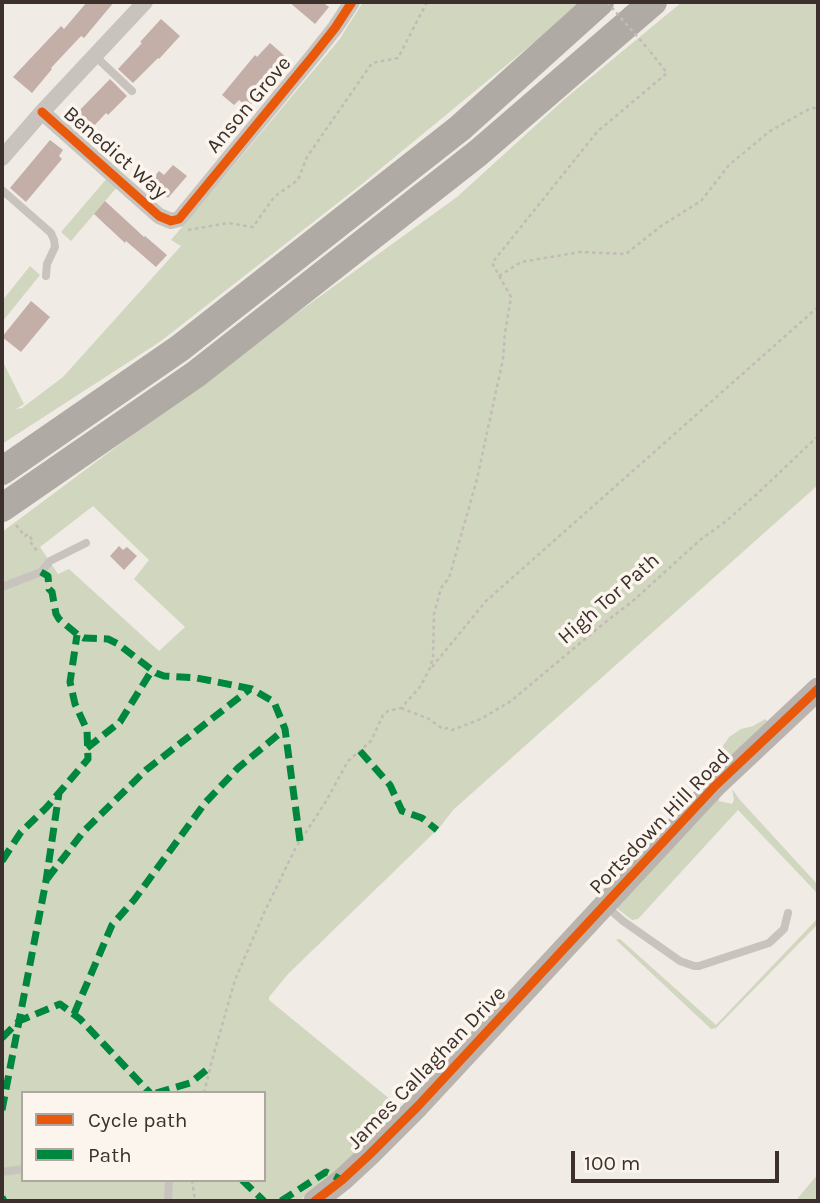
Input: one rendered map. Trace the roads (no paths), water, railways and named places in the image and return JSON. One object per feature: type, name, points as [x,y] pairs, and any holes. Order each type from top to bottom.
[{"type":"highway","points":[[2,471],[191,339],[460,128],[600,2]]},
{"type":"highway","points":[[9,516],[196,374],[478,153],[653,2]]},
{"type":"street","points":[[2,158],[145,2]]},
{"type":"street","name":"Anson Grove","points":[[169,220],[178,219],[335,28],[352,2]]},
{"type":"street","name":"Benedict Way","points":[[42,112],[159,216],[169,220]]},
{"type":"street","name":"Portsdown Hill Road","points":[[560,953],[715,786],[818,689]]},
{"type":"street","name":"James Callaghan Drive","points":[[315,1201],[360,1163],[418,1106],[560,953]]},
{"type":"lane","points":[[95,56],[131,91]]},
{"type":"lane","points":[[2,190],[51,233],[55,247],[47,264],[46,276]]},
{"type":"lane","points":[[2,587],[41,572],[50,561],[86,543]]},
{"type":"lane","points":[[605,905],[680,961],[694,966],[769,943],[784,929],[788,913]]},
{"type":"lane","points":[[2,1172],[21,1169]]},
{"type":"lane","points":[[168,1201],[169,1182]]}]
